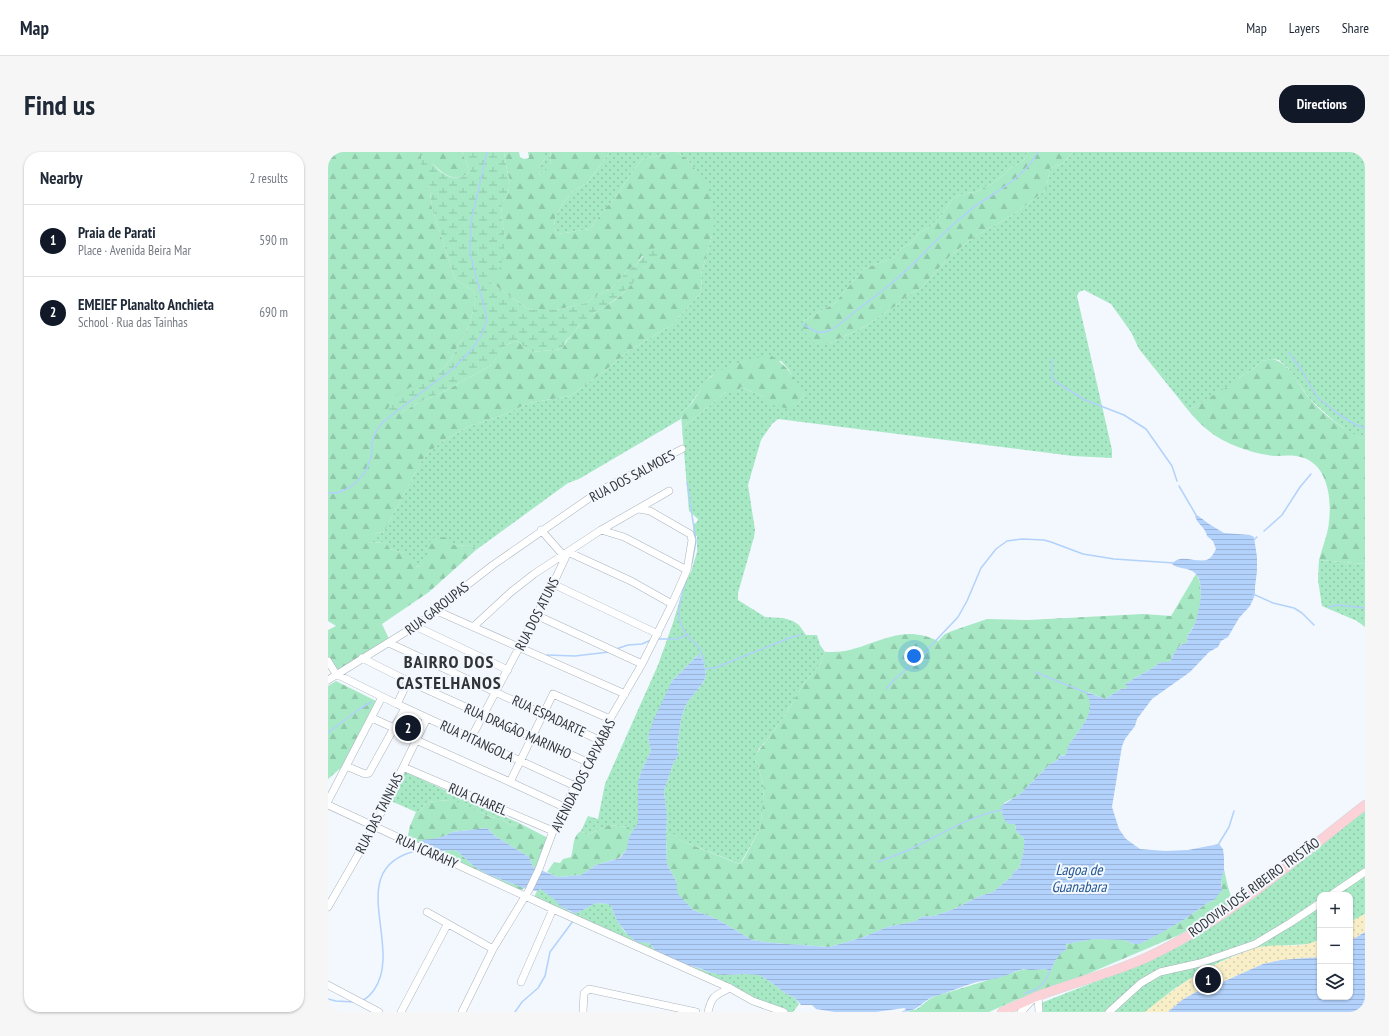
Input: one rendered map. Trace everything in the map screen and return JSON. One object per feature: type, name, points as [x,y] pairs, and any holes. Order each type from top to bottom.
[{"type":"main road","name":"RODOVIA JOSÉ RIBEIRO TRISTÃO","points":[[1002,1012],[1037,997],[1109,972],[1157,953],[1199,929],[1280,871],[1365,804]]},
{"type":"street","name":"RUA DOS SALMOES","points":[[541,530],[601,490],[682,449]]},
{"type":"street","points":[[473,626],[511,592],[534,574],[600,530],[668,491]]},
{"type":"street","name":"AVENIDA DOS CAPIXABAS","points":[[462,1012],[493,949],[526,896],[539,869],[553,831],[564,807],[610,719],[658,634],[687,570],[692,540],[690,534],[650,511],[639,509]]},
{"type":"street","points":[[541,530],[565,553],[631,581],[672,604]]},
{"type":"street","name":"RUA GAROUPAS","points":[[328,680],[416,626],[437,611],[493,565],[541,530]]},
{"type":"street","points":[[600,530],[624,537],[687,570]]},
{"type":"street","name":"RUA DOS ATUNS","points":[[471,738],[553,584],[565,553]]},
{"type":"street","points":[[553,584],[658,634]]},
{"type":"street","points":[[437,611],[625,694]]},
{"type":"street","points":[[536,615],[642,664]]},
{"type":"street","points":[[416,626],[508,670]]},
{"type":"street","name":"RUA ESPADARTE","points":[[389,643],[599,740]]},
{"type":"street","name":"RUA DRAGÃO MARINHO","points":[[362,658],[408,681],[587,762]]},
{"type":"street","points":[[328,661],[336,674]]},
{"type":"street","name":"RUA PITANGOLA","points":[[336,674],[405,708],[575,786]]},
{"type":"street","points":[[397,704],[408,681]]},
{"type":"street","points":[[510,782],[552,695],[555,694],[610,719]]},
{"type":"street","points":[[328,801],[382,697]]},
{"type":"street","points":[[346,766],[365,774],[369,773],[405,708]]},
{"type":"street","points":[[372,718],[394,728]]},
{"type":"street","name":"RUA DAS TAINHAS","points":[[328,907],[374,827],[427,718]]},
{"type":"street","name":"RUA CHAREL","points":[[416,740],[564,807]]},
{"type":"street","name":"RUA CHAREL","points":[[403,767],[553,831]]},
{"type":"street","name":"RUA ICARAHY","points":[[328,805],[553,909],[730,988],[754,1001],[784,1012]]},
{"type":"street","points":[[1336,892],[1365,872]]},
{"type":"street","points":[[1109,1012],[1141,983],[1160,972],[1206,961],[1255,944],[1317,905]]},
{"type":"street","points":[[521,982],[553,909]]},
{"type":"street","points":[[427,912],[447,925],[493,949]]},
{"type":"street","points":[[401,1012],[447,925]]},
{"type":"street","points":[[328,985],[379,1012]]},
{"type":"street","points":[[708,1012],[711,999],[730,988]]},
{"type":"street","points":[[583,1012],[584,993],[589,989],[696,1012]]},
{"type":"street","points":[[1021,1012],[1037,997]]},
{"type":"street","points":[[1037,997],[1038,1012]]},
{"type":"green space","points":[[328,152],[462,152],[470,171],[465,175],[454,178],[444,174],[431,162],[429,183],[432,208],[455,279],[473,291],[476,299],[469,326],[452,357],[443,369],[425,380],[401,413],[490,366],[503,348],[511,343],[517,341],[532,352],[562,349],[582,323],[592,314],[620,296],[646,266],[655,261],[642,256],[637,264],[628,270],[611,289],[586,303],[556,310],[533,310],[527,308],[490,282],[505,237],[501,215],[502,205],[508,193],[510,182],[504,152],[519,152],[520,157],[524,159],[529,158],[528,152],[545,152],[545,158],[538,169],[540,175],[549,167],[551,152],[610,152],[587,183],[573,191],[563,203],[555,218],[554,229],[558,234],[590,229],[606,207],[611,203],[641,160],[669,152],[677,152],[686,158],[708,186],[714,223],[712,236],[701,274],[702,291],[671,326],[629,351],[570,396],[529,403],[501,416],[469,426],[441,442],[426,455],[383,533],[377,532],[369,543],[386,542],[390,549],[408,554],[415,567],[421,566],[427,557],[427,545],[434,538],[448,537],[453,545],[473,546],[476,550],[429,592],[382,624],[390,641],[342,669],[336,669],[328,660],[328,630],[336,626],[328,621]]},
{"type":"green space","points":[[462,152],[504,152],[510,182],[508,193],[502,205],[501,215],[505,237],[504,255],[500,268],[490,282],[527,308],[533,310],[556,310],[586,303],[611,289],[628,270],[637,264],[649,249],[657,248],[660,255],[655,261],[645,267],[633,283],[621,295],[595,312],[579,326],[566,341],[562,349],[532,352],[517,341],[511,343],[503,348],[490,366],[445,391],[392,416],[386,413],[393,397],[443,369],[452,357],[469,326],[476,299],[473,291],[455,279],[432,208],[429,183],[421,166],[421,155],[427,158],[438,170],[452,177],[460,178],[470,171]]},
{"type":"green space","points":[[545,152],[551,152],[550,165],[540,175],[538,169],[545,158]]},
{"type":"green space","points":[[610,152],[669,152],[641,160],[611,203],[606,207],[590,229],[558,234],[554,229],[555,218],[563,203],[573,191],[587,183]]},
{"type":"green space","points":[[677,152],[1028,152],[1024,160],[1009,169],[993,183],[976,192],[966,193],[953,198],[942,215],[931,226],[919,233],[910,244],[902,248],[893,258],[863,269],[835,303],[803,321],[826,345],[864,327],[897,305],[908,295],[920,289],[950,256],[974,237],[1011,216],[1046,190],[1050,168],[1062,164],[1073,152],[1365,152],[1365,439],[1352,434],[1335,422],[1309,398],[1288,368],[1279,360],[1272,359],[1262,361],[1230,386],[1188,410],[1139,349],[1131,332],[1111,304],[1084,290],[1079,292],[1077,296],[1112,450],[1112,458],[1073,456],[778,419],[772,424],[761,440],[748,485],[755,530],[738,593],[738,600],[765,617],[783,618],[793,621],[799,625],[806,635],[817,635],[820,645],[825,652],[820,664],[805,682],[768,739],[758,750],[755,759],[764,789],[760,829],[740,864],[682,841],[673,834],[666,837],[667,816],[664,791],[673,764],[679,754],[677,750],[682,715],[686,705],[700,687],[705,677],[706,671],[704,663],[699,654],[672,681],[648,737],[651,751],[639,779],[638,825],[630,836],[631,832],[629,827],[609,825],[587,835],[581,831],[588,816],[598,819],[605,784],[658,665],[673,623],[685,582],[691,572],[697,552],[697,536],[693,534],[694,524],[698,519],[689,511],[682,428],[726,392],[738,392],[741,387],[764,397],[797,405],[804,395],[789,370],[781,361],[745,361],[710,377],[688,407],[681,413],[681,419],[579,479],[568,483],[476,550],[473,546],[453,545],[428,557],[421,566],[415,567],[404,553],[390,549],[386,542],[368,543],[377,532],[383,533],[421,462],[426,455],[441,442],[469,426],[501,416],[529,403],[570,396],[629,351],[671,326],[702,291],[701,274],[712,236],[696,170],[686,158]]},
{"type":"green space","points":[[1028,152],[1073,152],[1062,164],[1050,168],[1046,190],[1011,216],[974,237],[950,256],[920,289],[908,295],[897,305],[864,327],[826,345],[816,345],[800,327],[803,321],[835,303],[863,269],[893,258],[902,248],[910,244],[919,233],[931,226],[942,215],[953,198],[966,193],[976,192],[993,183],[1009,169],[1024,160]]},
{"type":"green space","points":[[772,356],[786,368],[801,389],[804,395],[797,405],[790,409],[776,406],[767,402],[764,397],[741,387],[738,392],[726,392],[682,428],[681,413],[691,404],[704,384],[711,377],[724,369],[740,363],[757,358]]},
{"type":"green space","points":[[1272,359],[1279,361],[1289,370],[1310,399],[1328,417],[1350,432],[1365,439],[1365,564],[1319,560],[1326,536],[1330,512],[1328,491],[1325,481],[1315,464],[1296,456],[1274,456],[1250,451],[1229,444],[1207,430],[1188,410],[1229,386],[1262,361]]},
{"type":"green space","points":[[1319,560],[1365,564],[1365,627],[1357,621],[1322,606],[1318,580]]},
{"type":"green space","points":[[1196,574],[1199,579],[1201,600],[1196,621],[1187,637],[1187,643],[1181,644],[1170,662],[1161,662],[1130,682],[1126,683],[1125,685],[1129,688],[1121,689],[1105,699],[1088,692],[1087,693],[1090,700],[1089,714],[1068,747],[1066,755],[1059,756],[1058,760],[1050,764],[1019,795],[1004,803],[1001,810],[1003,816],[1009,824],[1015,824],[1016,831],[1024,838],[1024,850],[1019,869],[1016,869],[1011,877],[993,892],[934,916],[921,917],[916,921],[887,927],[861,938],[829,947],[752,940],[717,919],[693,910],[676,893],[677,883],[667,864],[666,837],[670,834],[673,834],[682,841],[734,862],[740,864],[742,862],[760,829],[761,822],[764,789],[755,755],[785,715],[805,682],[820,664],[825,652],[850,650],[885,638],[905,634],[926,636],[938,641],[945,634],[987,619],[1028,620],[1143,614],[1171,616]]},
{"type":"green space","points":[[336,681],[376,701],[342,767],[328,779],[328,686]]},
{"type":"green space","points":[[405,772],[519,823],[512,826],[501,819],[491,817],[450,800],[427,802],[421,810],[416,812],[391,801]]},
{"type":"green space","points":[[450,800],[456,801],[490,817],[501,819],[512,826],[519,823],[550,839],[536,868],[533,867],[529,857],[495,836],[487,828],[452,832],[423,844],[441,851],[457,851],[475,867],[487,874],[524,888],[521,891],[407,839],[410,826],[416,812],[421,810],[427,802]]},
{"type":"green space","points":[[1365,810],[1365,914],[1353,920],[1353,892],[1317,892],[1317,940],[1310,944],[1259,947],[1233,956],[1207,968],[1174,989],[1145,1012],[1041,1012],[1041,1003],[1138,965],[1180,946],[1254,898]]},
{"type":"green space","points":[[609,825],[629,827],[631,832],[628,848],[619,858],[596,865],[581,875],[558,877],[547,872],[554,862],[560,863],[563,859],[571,857],[578,833],[581,831],[587,835]]},
{"type":"green space","points":[[1224,869],[1233,902],[1179,935],[1038,995],[1018,999],[989,1012],[907,1012],[917,1009],[928,1000],[936,996],[1021,970],[1046,969],[1050,972],[1062,951],[1066,950],[1067,947],[1065,944],[1094,939],[1124,940],[1134,944],[1144,942],[1185,919],[1207,903],[1214,900],[1222,886],[1221,881]]},
{"type":"green space","points":[[540,889],[573,913],[577,913],[596,903],[608,904],[611,906],[617,921],[625,932],[636,941],[649,943],[657,952],[676,962],[708,972],[727,975],[759,975],[795,998],[799,1004],[793,1012],[784,1012],[534,897]]},
{"type":"sand","points":[[1365,914],[1365,932],[1353,939],[1353,928],[1353,920]]},
{"type":"sand","points":[[1317,940],[1317,957],[1281,960],[1263,964],[1209,988],[1196,992],[1182,1000],[1168,1012],[1145,1012],[1192,978],[1231,957],[1259,947],[1298,945]]},
{"type":"water","name":"Lagoa de Guanabara","points":[[1197,515],[1224,533],[1250,535],[1254,537],[1257,557],[1255,595],[1250,606],[1239,618],[1228,637],[1221,641],[1218,647],[1209,652],[1190,672],[1152,699],[1137,719],[1135,726],[1125,739],[1122,746],[1112,807],[1119,829],[1126,839],[1140,849],[1165,851],[1188,850],[1219,844],[1223,849],[1224,857],[1224,870],[1221,881],[1222,890],[1214,900],[1207,903],[1185,919],[1140,944],[1134,944],[1124,940],[1094,939],[1066,944],[1066,949],[1055,961],[1050,972],[1046,969],[1025,969],[1001,977],[977,982],[931,998],[916,1008],[907,1011],[901,1012],[906,1009],[904,1008],[876,1012],[835,1012],[816,1009],[812,1005],[801,1005],[795,998],[759,975],[723,975],[677,962],[657,952],[649,943],[637,942],[628,935],[617,921],[611,906],[608,904],[596,903],[577,913],[574,913],[560,906],[554,899],[540,889],[537,891],[529,890],[487,874],[475,867],[457,851],[441,851],[422,842],[422,840],[434,839],[452,832],[487,828],[495,836],[529,857],[533,867],[558,877],[581,875],[596,865],[620,858],[627,849],[629,837],[638,823],[638,782],[651,751],[648,737],[653,721],[672,681],[699,654],[704,663],[706,671],[705,677],[684,710],[677,750],[679,754],[673,764],[664,791],[667,816],[667,864],[677,883],[677,893],[693,910],[717,919],[752,940],[829,947],[861,938],[887,927],[916,921],[921,917],[934,916],[954,909],[980,896],[993,892],[1011,877],[1015,870],[1019,869],[1024,850],[1024,838],[1016,831],[1015,824],[1009,824],[1005,821],[1001,806],[1019,795],[1050,764],[1058,760],[1060,755],[1065,756],[1068,747],[1088,714],[1090,707],[1086,693],[1087,692],[1105,699],[1121,689],[1128,688],[1125,685],[1126,683],[1130,682],[1161,662],[1170,662],[1179,647],[1184,643],[1187,643],[1187,637],[1194,626],[1198,614],[1201,591],[1200,583],[1195,573],[1172,564],[1180,559],[1202,561],[1208,559],[1212,556],[1216,549],[1213,541],[1207,536],[1196,519],[1195,516]]},
{"type":"water","points":[[1365,932],[1365,1012],[1168,1012],[1182,1000],[1196,992],[1209,988],[1263,964],[1281,960],[1317,957],[1317,1000],[1353,1000],[1353,939]]},
{"type":"waterway","points":[[328,493],[342,491],[354,484],[359,479],[370,461],[372,455],[372,442],[375,432],[381,424],[455,367],[473,348],[481,336],[487,320],[470,253],[471,222],[487,152]]},
{"type":"waterway","points":[[803,324],[815,331],[821,332],[828,331],[839,324],[899,277],[967,212],[1003,188],[1023,172],[1038,152]]},
{"type":"waterway","points":[[1289,353],[1301,369],[1317,397],[1337,413],[1356,425],[1365,428]]},
{"type":"waterway","points":[[1052,359],[1052,377],[1056,382],[1085,400],[1124,415],[1146,429],[1172,466],[1177,481]]},
{"type":"waterway","points":[[1264,531],[1282,515],[1300,487],[1311,474]]},
{"type":"waterway","points":[[687,482],[696,541],[692,563]]},
{"type":"waterway","points":[[1179,486],[1196,515]]},
{"type":"waterway","points":[[1254,540],[1257,537]]},
{"type":"waterway","points":[[886,689],[925,652],[958,617],[967,601],[981,568],[996,549],[1007,541],[1022,539],[1044,540],[1083,554],[1114,559],[1174,563]]},
{"type":"waterway","points":[[686,580],[679,610],[680,622],[685,632],[701,652],[704,664]]},
{"type":"waterway","points":[[1253,594],[1273,603],[1294,608],[1302,613],[1314,625]]},
{"type":"waterway","points":[[1329,607],[1337,605],[1365,608]]},
{"type":"waterway","points":[[658,639],[677,639],[687,635]]},
{"type":"waterway","points":[[705,669],[715,668],[792,637],[801,635]]},
{"type":"waterway","points":[[616,649],[628,645],[642,644],[651,640]]},
{"type":"waterway","points":[[547,655],[575,656],[609,652]]},
{"type":"waterway","points":[[1035,672],[1087,693]]},
{"type":"waterway","points":[[328,733],[371,702]]},
{"type":"waterway","points":[[878,862],[910,849],[969,820],[991,812],[1003,810]]},
{"type":"waterway","points":[[1218,845],[1229,827],[1234,811]]},
{"type":"waterway","points":[[363,1000],[374,990],[382,972],[383,952],[378,890],[383,872],[396,859],[420,850]]},
{"type":"waterway","points":[[515,1012],[522,1002],[538,988],[545,976],[550,952],[573,921]]},
{"type":"waterway","points":[[1025,993],[1040,986],[1046,980],[1050,971]]},
{"type":"waterway","points":[[328,999],[354,1002]]},
{"type":"place","name":"EMEIEF Planalto Anchieta","points":[[408,728]]},
{"type":"place","name":"Praia de Parati","points":[[1208,980]]},
{"type":"district","name":"BAIRRO DOS CASTELHANOS","points":[[449,672]]}]
